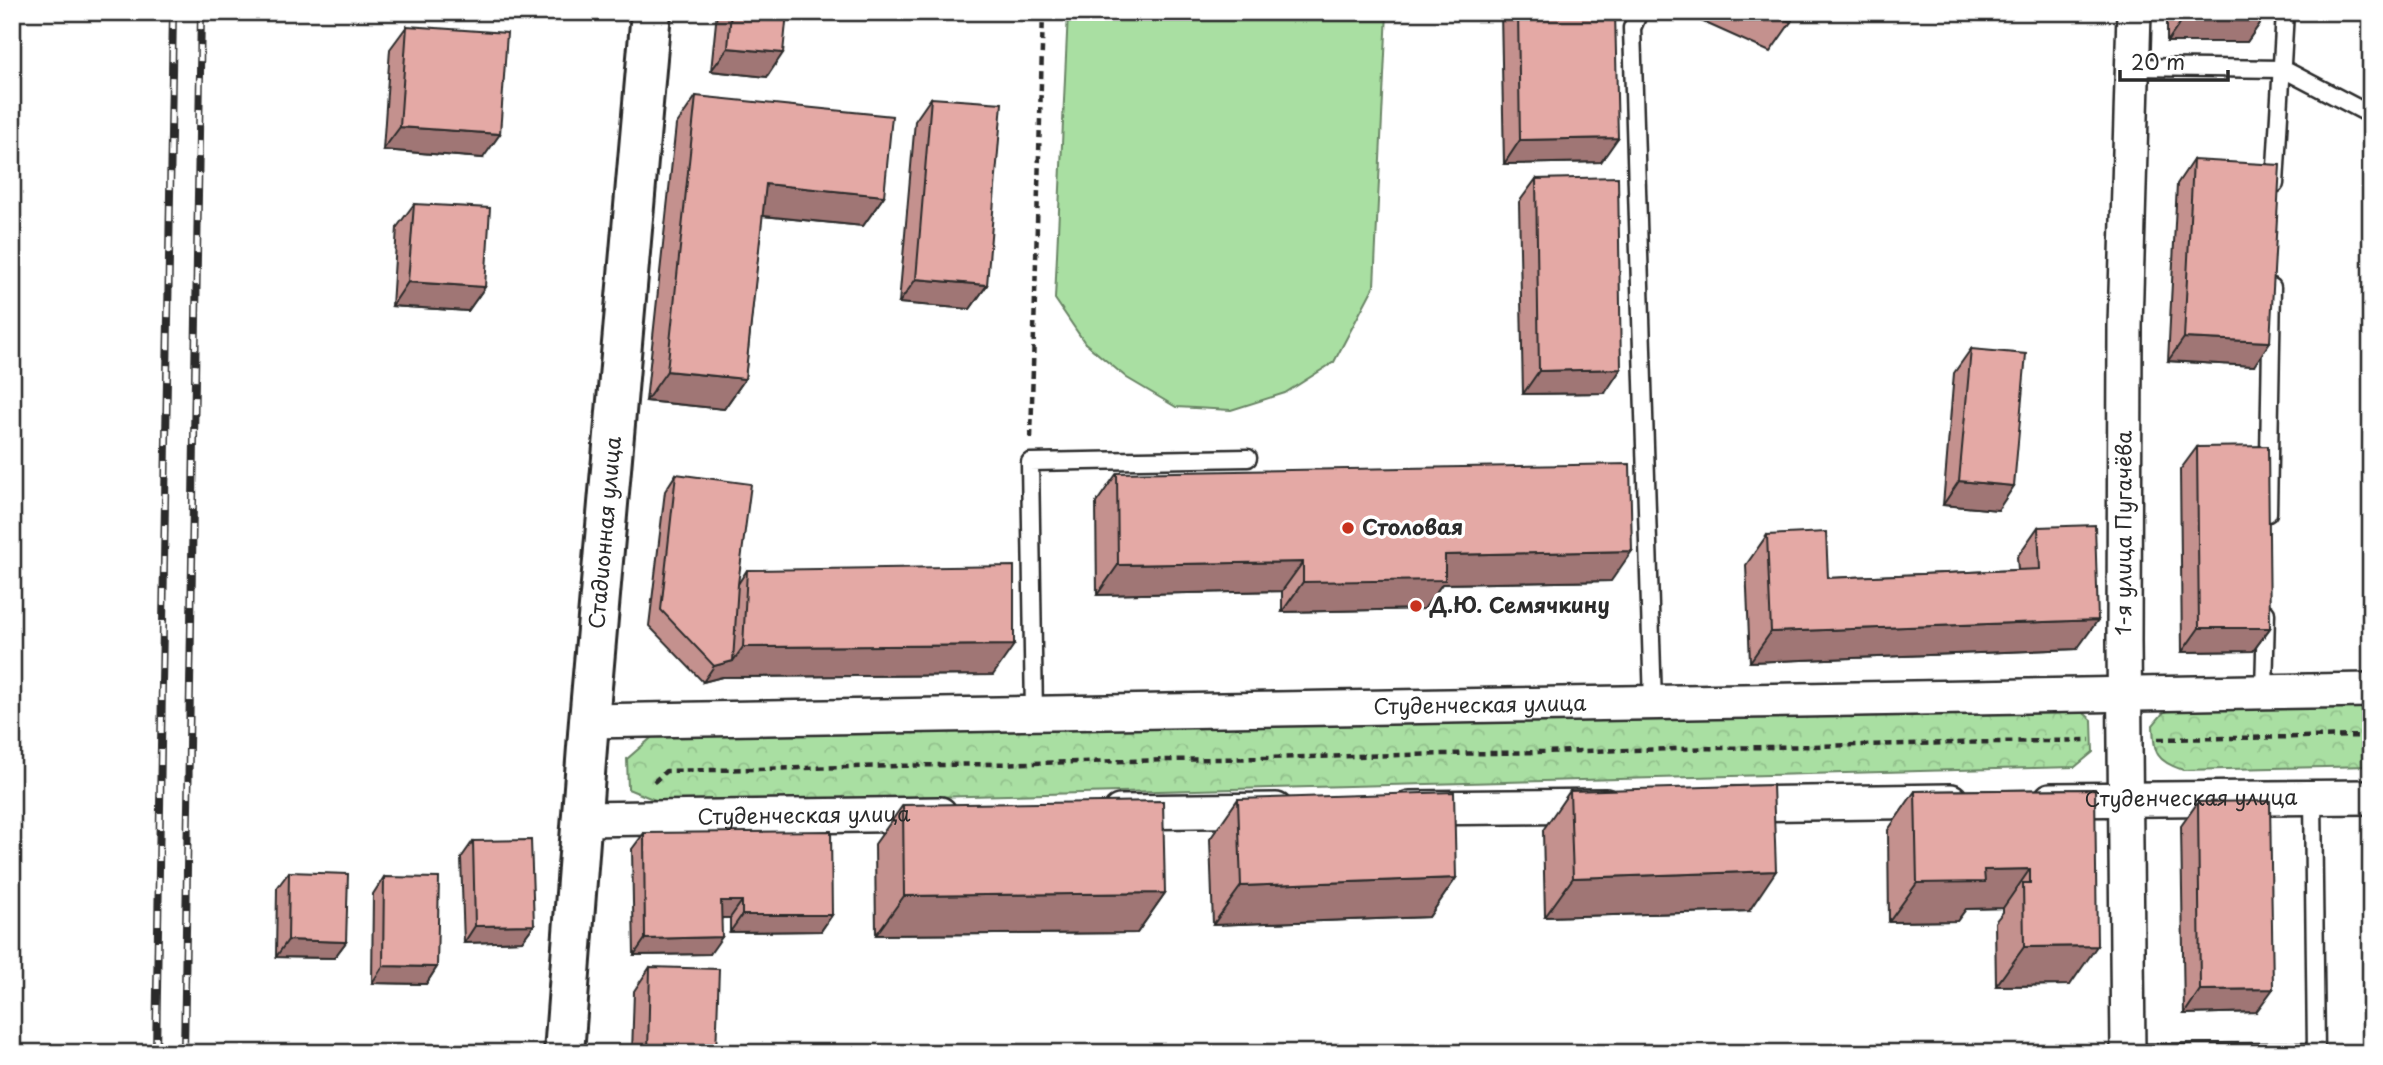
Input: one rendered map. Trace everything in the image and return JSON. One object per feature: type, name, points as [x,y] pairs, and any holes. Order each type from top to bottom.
[{"type":"street","name":"Стадионная улица","points":[[564,1053],[589,722],[651,12]]},
{"type":"street","name":"1-я улица Пугачёва","points":[[2128,1053],[2124,326],[2134,12]]},
{"type":"street","name":"Студенческая улица","points":[[589,722],[2371,690]]},
{"type":"street","name":"Студенческая улица","points":[[1696,804],[2371,797]]},
{"type":"street","points":[[1377,808],[1640,805]]},
{"type":"street","points":[[1086,812],[1308,809]]},
{"type":"street","name":"Студенческая улица","points":[[582,819],[975,813]]},
{"type":"lane","points":[[1639,12],[1632,28],[1653,702]]},
{"type":"lane","points":[[2274,201],[2285,12]]},
{"type":"lane","points":[[2134,67],[2283,69],[2371,115]]},
{"type":"lane","points":[[2267,535],[2273,271]]},
{"type":"lane","points":[[1034,713],[1030,462],[1248,458]]},
{"type":"lane","points":[[2264,692],[2266,591]]},
{"type":"lane","points":[[2143,1053],[2316,1052],[2313,797]]},
{"type":"path","points":[[1030,462],[1044,12]]},
{"type":"path","points":[[642,817],[649,785],[666,771],[2371,736]]},
{"type":"green space","points":[[1068,12],[1387,12],[1374,286],[1334,362],[1285,393],[1231,410],[1176,407],[1127,378],[1085,343],[1055,299]]},
{"type":"green space","points":[[2371,703],[2371,766],[2183,770],[2162,759],[2154,743],[2153,725],[2164,712],[2187,706]]},
{"type":"green space","points":[[2073,704],[2092,720],[2093,752],[2075,767],[665,804],[628,789],[627,759],[658,732]]},
{"type":"building","points":[[731,12],[787,12],[783,53],[728,48]]},
{"type":"building","points":[[1518,12],[1615,12],[1618,138],[1520,140]]},
{"type":"building","points":[[1769,12],[1795,12],[1791,22]]},
{"type":"building","points":[[407,26],[507,33],[500,134],[400,127]]},
{"type":"building","points":[[696,96],[892,116],[884,196],[766,184],[745,379],[667,371]]},
{"type":"building","points":[[931,98],[1002,103],[987,285],[916,279]]},
{"type":"building","points":[[2193,160],[2280,165],[2270,342],[2184,338]]},
{"type":"building","points":[[1618,177],[1621,369],[1539,371],[1536,179]]},
{"type":"building","points":[[414,204],[490,208],[485,287],[408,282]]},
{"type":"building","points":[[1971,349],[2026,354],[2014,486],[1959,481]]},
{"type":"building","points":[[2268,446],[2270,628],[2199,628],[2197,447]]},
{"type":"building","points":[[1630,464],[1632,551],[1445,555],[1445,580],[1303,582],[1303,562],[1118,565],[1117,473]]},
{"type":"building","points":[[676,474],[751,484],[738,584],[733,661],[714,666],[661,610]]},
{"type":"building","points":[[2095,525],[2098,620],[1771,632],[1767,535],[1826,532],[1828,578],[2040,569],[2038,527]]},
{"type":"building","points":[[1014,566],[1014,645],[743,647],[747,570]]},
{"type":"building","points":[[1773,785],[1776,871],[1573,878],[1570,791]]},
{"type":"building","points":[[2095,789],[2097,946],[2024,947],[2023,883],[2030,883],[2030,869],[1984,870],[1985,882],[1917,883],[1915,791]]},
{"type":"building","points":[[1454,792],[1456,878],[1241,886],[1238,799]]},
{"type":"building","points":[[1163,801],[1165,893],[904,896],[903,805]]},
{"type":"building","points":[[2270,801],[2273,989],[2200,990],[2198,802]]},
{"type":"building","points":[[831,831],[832,915],[742,915],[742,901],[721,901],[722,937],[645,939],[644,833]]},
{"type":"building","points":[[531,840],[534,925],[475,926],[473,841]]},
{"type":"building","points":[[289,872],[348,874],[346,942],[288,940]]},
{"type":"building","points":[[384,877],[439,878],[437,967],[383,966]]},
{"type":"building","points":[[650,967],[719,969],[716,1053],[648,1053]]},
{"type":"railway","points":[[156,1053],[173,12]]},
{"type":"railway","points":[[184,1053],[201,12]]},
{"type":"place","name":"Столовая","points":[[1348,528]]},
{"type":"place","name":"Д.Ю. Семячкину","points":[[1416,606]]}]
